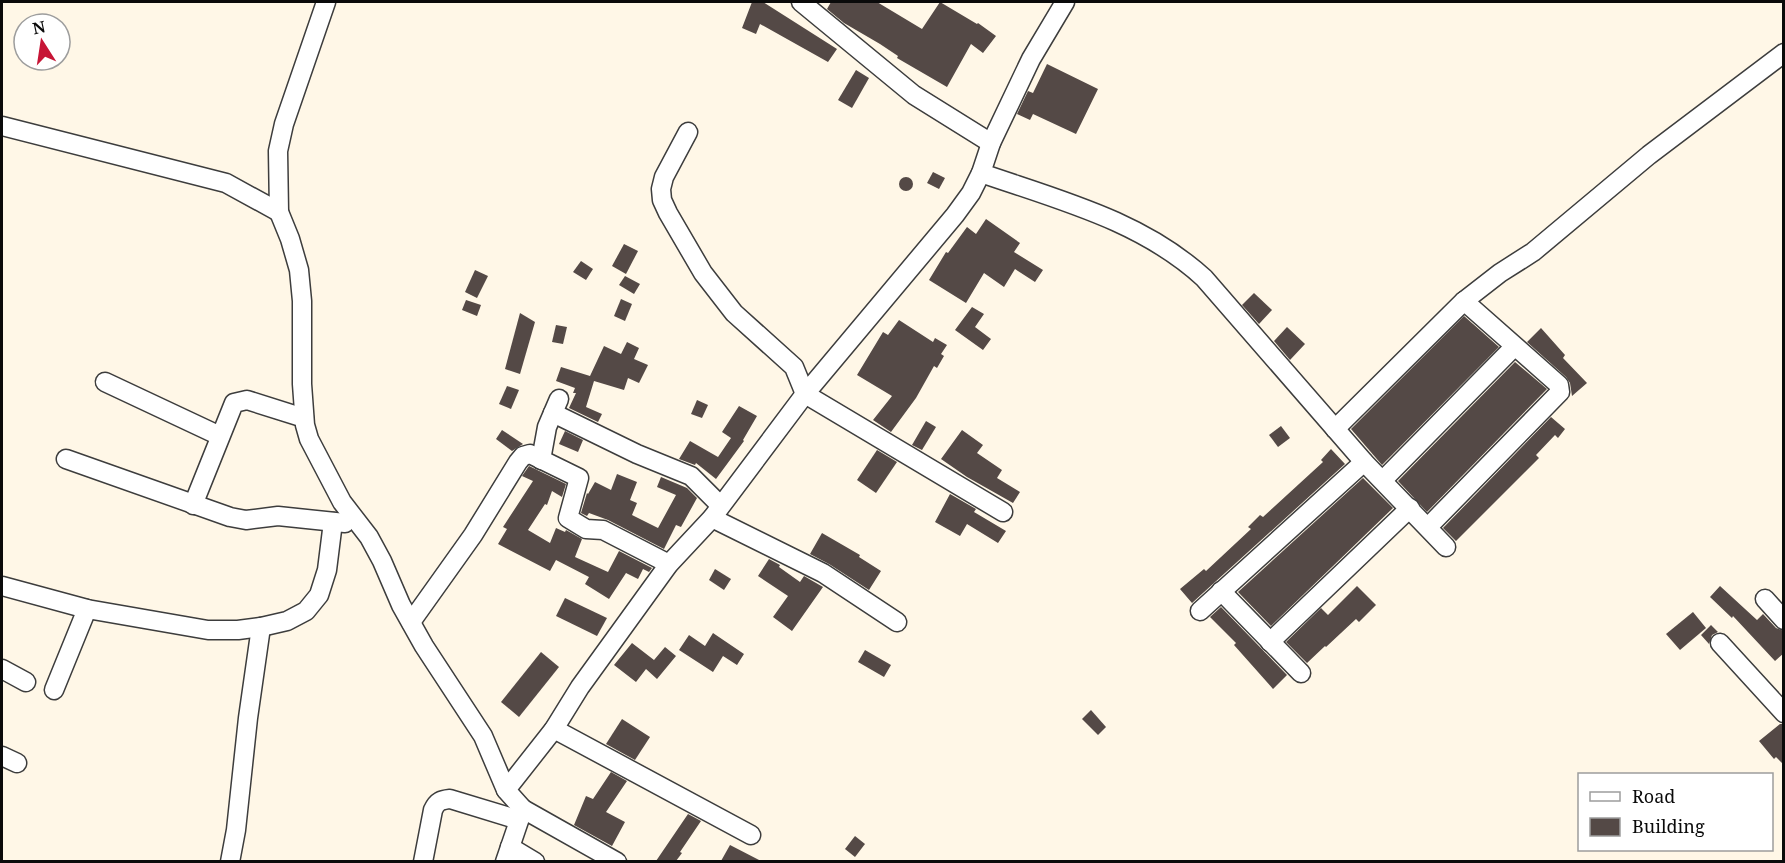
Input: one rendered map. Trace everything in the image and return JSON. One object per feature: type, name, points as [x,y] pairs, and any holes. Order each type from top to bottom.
[{"type":"street","points":[[326,2],[284,124],[278,151],[279,212],[299,270],[302,301],[304,418],[309,439],[342,502],[382,561],[401,605],[424,646],[483,736],[506,790],[521,815],[508,854],[535,861]]},
{"type":"street","points":[[801,2],[914,95],[991,142]]},
{"type":"street","points":[[506,790],[554,729],[580,687],[669,564],[716,512],[805,394],[955,215],[981,173],[991,142],[1031,59],[1065,2]]},
{"type":"street","points":[[1335,429],[1464,301],[1533,252],[1649,155],[1784,53]]},
{"type":"street","points":[[2,126],[226,183],[279,212]]},
{"type":"street","points":[[688,132],[664,177],[661,189],[662,200],[704,273],[734,313],[794,367],[805,394],[1003,512]]},
{"type":"street","points":[[981,173],[1107,217],[1183,259],[1204,278],[1364,462],[1446,547]]},
{"type":"street","points":[[1428,527],[1560,392],[1559,385],[1464,301]]},
{"type":"street","points":[[1383,480],[1514,347]]},
{"type":"street","points":[[105,382],[220,436]]},
{"type":"street","points":[[193,504],[234,403],[247,400],[304,418]]},
{"type":"street","points":[[541,460],[547,427],[556,406],[637,454],[691,476],[716,512],[823,573],[897,622]]},
{"type":"street","points":[[411,622],[473,535],[518,462],[523,456],[530,454],[579,478],[568,518],[586,529],[603,530],[669,564]]},
{"type":"street","points":[[66,459],[230,518],[246,520],[278,516],[359,524]]},
{"type":"street","points":[[1200,611],[1364,462]]},
{"type":"street","points":[[1270,642],[1410,508]]},
{"type":"street","points":[[2,586],[87,609],[208,630],[261,627],[286,621],[306,611],[319,596],[327,570],[333,522]]},
{"type":"street","points":[[1221,591],[1301,673]]},
{"type":"street","points":[[1765,599],[1784,620]]},
{"type":"street","points":[[54,690],[87,609]]},
{"type":"street","points":[[230,861],[236,830],[261,627]]},
{"type":"street","points":[[1720,643],[1784,713]]},
{"type":"street","points":[[2,669],[26,682]]},
{"type":"street","points":[[554,729],[751,835]]},
{"type":"street","points":[[423,861],[436,802],[450,799],[521,815],[617,861]]},
{"type":"building","points":[[752,2],[763,2],[837,49],[828,62],[760,24],[756,34],[742,28]]},
{"type":"building","points":[[831,2],[877,2],[922,29],[940,2],[996,36],[983,53],[971,44],[947,87],[844,23],[827,9]]},
{"type":"building","points":[[1047,64],[1098,89],[1076,134],[1033,114],[1030,120],[1017,114],[1028,91],[1033,93]]},
{"type":"building","points":[[856,70],[869,78],[852,108],[838,100]]},
{"type":"building","points":[[933,172],[945,178],[939,189],[927,183]]},
{"type":"building","points":[[906,177],[911,179],[913,184],[911,189],[906,191],[901,189],[899,184],[901,179]]},
{"type":"building","points":[[986,219],[1020,243],[1014,252],[1043,270],[1035,282],[1015,269],[1004,287],[984,273],[966,303],[929,280],[946,252],[948,253],[967,227],[976,234]]},
{"type":"building","points":[[624,244],[638,251],[626,274],[612,266]]},
{"type":"building","points":[[581,261],[593,269],[586,280],[573,272]]},
{"type":"building","points":[[475,270],[488,276],[477,298],[465,292]]},
{"type":"building","points":[[625,276],[640,284],[634,294],[619,285]]},
{"type":"building","points":[[1254,293],[1272,310],[1259,324],[1242,305]]},
{"type":"building","points":[[621,299],[632,304],[625,321],[614,316]]},
{"type":"building","points":[[466,300],[481,305],[477,316],[462,310]]},
{"type":"building","points":[[972,307],[984,314],[975,327],[991,339],[983,350],[955,330]]},
{"type":"building","points":[[520,313],[535,322],[520,374],[505,369]]},
{"type":"building","points":[[1464,316],[1499,347],[1382,465],[1351,429]]},
{"type":"building","points":[[899,320],[933,342],[935,338],[947,345],[941,354],[944,356],[937,368],[934,366],[916,398],[891,432],[873,420],[892,396],[857,375],[883,332],[888,335]]},
{"type":"building","points":[[556,325],[567,327],[563,344],[552,342]]},
{"type":"building","points":[[1287,327],[1305,344],[1290,360],[1274,341]]},
{"type":"building","points":[[1541,328],[1565,355],[1563,358],[1587,383],[1572,396],[1570,383],[1566,377],[1527,342]]},
{"type":"building","points":[[627,342],[639,348],[634,359],[648,365],[639,383],[628,378],[624,390],[594,381],[586,407],[602,414],[598,422],[569,408],[576,393],[573,393],[575,388],[556,381],[561,367],[590,376],[604,346],[621,354]]},
{"type":"building","points":[[1515,362],[1547,389],[1427,512],[1398,481]]},
{"type":"building","points":[[507,386],[519,390],[511,409],[499,404]]},
{"type":"building","points":[[697,400],[708,405],[702,418],[691,414]]},
{"type":"building","points":[[739,406],[757,416],[744,441],[716,479],[696,463],[695,465],[679,459],[690,441],[718,457],[731,438],[722,432]]},
{"type":"building","points":[[1551,417],[1565,429],[1558,438],[1555,435],[1536,455],[1539,458],[1456,541],[1443,528]]},
{"type":"building","points":[[926,421],[936,427],[922,450],[912,445]]},
{"type":"building","points":[[1281,426],[1290,438],[1278,447],[1269,435]]},
{"type":"building","points":[[502,430],[523,444],[512,451],[496,439]]},
{"type":"building","points":[[962,430],[983,445],[977,453],[1002,470],[997,478],[1020,492],[1013,503],[967,477],[941,459]]},
{"type":"building","points":[[565,431],[583,440],[578,452],[559,444]]},
{"type":"building","points":[[1331,449],[1345,464],[1192,603],[1180,589],[1204,569],[1206,571],[1251,529],[1248,527],[1260,515],[1263,517],[1323,462],[1321,460]]},
{"type":"building","points":[[877,450],[897,462],[876,493],[857,480]]},
{"type":"building","points":[[529,466],[566,484],[562,497],[552,491],[547,505],[545,504],[528,530],[550,543],[556,528],[565,532],[566,530],[582,539],[575,557],[608,572],[619,551],[652,568],[649,572],[643,569],[638,579],[626,573],[609,599],[585,584],[589,577],[556,560],[550,571],[498,544],[507,529],[503,527],[533,481],[522,476]]},
{"type":"building","points":[[617,474],[637,482],[630,500],[637,503],[632,515],[658,528],[676,495],[657,487],[661,477],[687,488],[697,498],[681,527],[676,525],[664,549],[608,520],[589,513],[587,516],[581,513],[587,493],[595,482],[611,490]]},
{"type":"building","points":[[1363,478],[1393,508],[1271,626],[1238,592]]},
{"type":"building","points":[[950,494],[976,509],[974,512],[1006,531],[998,543],[967,524],[960,536],[935,522]]},
{"type":"building","points":[[822,533],[860,555],[859,557],[881,571],[869,590],[810,554]]},
{"type":"building","points":[[769,559],[800,582],[804,576],[823,587],[792,631],[773,617],[788,596],[758,576]]},
{"type":"building","points":[[715,569],[731,579],[724,590],[709,580]]},
{"type":"building","points":[[1357,586],[1376,605],[1359,622],[1356,619],[1307,663],[1286,642],[1321,608],[1328,615]]},
{"type":"building","points":[[1720,586],[1757,620],[1763,614],[1776,628],[1784,631],[1784,653],[1775,661],[1733,616],[1732,618],[1710,597]]},
{"type":"building","points":[[565,598],[607,618],[597,636],[556,616]]},
{"type":"building","points":[[1221,607],[1287,675],[1273,689],[1234,645],[1236,643],[1210,617]]},
{"type":"building","points":[[1693,612],[1706,628],[1680,650],[1666,634]]},
{"type":"building","points":[[1711,625],[1718,632],[1712,635],[1709,644],[1701,635]]},
{"type":"building","points":[[713,633],[744,654],[737,665],[723,656],[713,672],[679,650],[689,635],[705,646]]},
{"type":"building","points":[[632,643],[654,660],[665,647],[676,656],[657,679],[646,669],[636,682],[614,665]]},
{"type":"building","points":[[865,650],[891,665],[884,677],[858,662]]},
{"type":"building","points":[[541,652],[559,667],[519,717],[501,702]]},
{"type":"building","points":[[1091,710],[1106,727],[1098,735],[1082,719]]},
{"type":"building","points":[[622,719],[650,737],[635,760],[606,744]]},
{"type":"building","points":[[1780,724],[1784,724],[1784,765],[1776,757],[1774,759],[1759,741]]},
{"type":"building","points":[[611,772],[627,781],[606,812],[625,822],[612,846],[574,825],[586,796],[593,799]]},
{"type":"building","points":[[688,814],[701,821],[680,852],[682,853],[676,861],[656,861]]},
{"type":"building","points":[[855,836],[865,844],[855,857],[845,849]]},
{"type":"building","points":[[730,845],[761,861],[721,861]]}]
